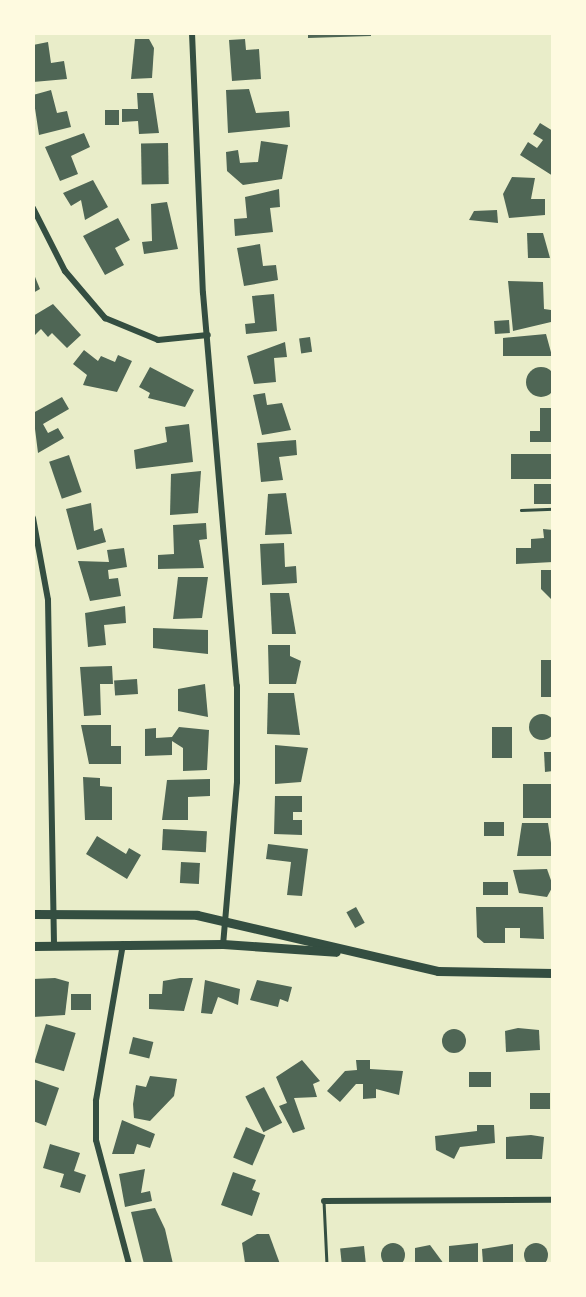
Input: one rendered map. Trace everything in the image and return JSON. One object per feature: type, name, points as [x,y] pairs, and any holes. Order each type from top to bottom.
[{"type":"main road","points":[[33,914],[225,918],[302,935],[341,952]]},
{"type":"main road","points":[[33,946],[223,944],[341,952],[438,971],[553,973]]},
{"type":"street","points":[[192,33],[208,335],[237,686],[237,782],[223,944]]},
{"type":"street","points":[[33,208],[65,271],[105,318],[158,340],[208,335]]},
{"type":"street","points":[[33,518],[48,600],[54,945]]},
{"type":"street","points":[[123,944],[96,1101],[96,1140],[129,1264]]},
{"type":"street","points":[[324,1201],[553,1200]]},
{"type":"lane","points":[[521,510],[553,509]]},
{"type":"lane","points":[[324,1201],[327,1264]]},
{"type":"building","points":[[308,33],[371,33],[371,36],[308,38]]},
{"type":"building","points":[[135,39],[149,39],[154,48],[152,78],[131,79]]},
{"type":"building","points":[[245,39],[246,50],[259,49],[261,79],[232,81],[229,40]]},
{"type":"building","points":[[48,42],[51,63],[64,61],[67,79],[33,82],[33,45]]},
{"type":"building","points":[[249,89],[256,113],[289,111],[290,127],[228,133],[226,90]]},
{"type":"building","points":[[51,90],[57,113],[67,111],[71,127],[39,135],[33,95]]},
{"type":"building","points":[[137,93],[153,93],[159,133],[139,134],[138,121],[122,122],[122,109],[138,109]]},
{"type":"building","points":[[105,110],[119,110],[119,125],[105,125]]},
{"type":"building","points":[[540,123],[553,131],[553,176],[520,155],[528,142],[537,148],[543,140],[533,134]]},
{"type":"building","points":[[84,133],[90,147],[71,156],[78,174],[60,181],[45,147]]},
{"type":"building","points":[[261,141],[288,145],[282,179],[243,185],[227,171],[226,152],[238,150],[240,163],[258,162]]},
{"type":"building","points":[[141,143],[168,143],[169,184],[142,184]]},
{"type":"building","points":[[512,177],[535,178],[531,199],[545,199],[545,215],[509,218],[503,194]]},
{"type":"building","points":[[93,180],[108,207],[85,220],[81,200],[71,206],[63,193]]},
{"type":"building","points":[[279,189],[280,207],[270,208],[273,232],[235,236],[234,219],[247,218],[245,197]]},
{"type":"building","points":[[167,202],[178,249],[144,254],[142,242],[152,241],[151,204]]},
{"type":"building","points":[[497,210],[498,223],[469,220],[474,211]]},
{"type":"building","points":[[118,218],[130,240],[115,248],[124,265],[105,275],[83,236]]},
{"type":"building","points":[[527,233],[543,233],[550,258],[528,258]]},
{"type":"building","points":[[260,244],[263,266],[276,265],[278,280],[244,286],[237,248]]},
{"type":"building","points":[[33,272],[40,289],[33,293]]},
{"type":"building","points":[[508,281],[543,282],[544,309],[551,310],[551,322],[513,331]]},
{"type":"building","points":[[274,294],[277,331],[246,334],[245,324],[255,323],[252,296]]},
{"type":"building","points":[[53,304],[81,335],[67,348],[52,333],[48,337],[41,329],[33,337],[33,316]]},
{"type":"building","points":[[509,320],[510,333],[495,334],[494,321]]},
{"type":"building","points":[[546,334],[552,356],[503,356],[503,338]]},
{"type":"building","points":[[310,337],[312,352],[301,353],[299,339]]},
{"type":"building","points":[[285,342],[287,357],[274,358],[276,382],[254,384],[247,356]]},
{"type":"building","points":[[84,350],[98,361],[101,356],[115,362],[118,355],[132,361],[117,392],[83,385],[87,375],[73,364]]},
{"type":"building","points":[[150,367],[194,390],[185,407],[148,398],[150,393],[139,387]]},
{"type":"building","points":[[541,367],[547,368],[555,376],[555,388],[547,396],[541,397],[535,396],[527,388],[526,382],[527,376],[535,368]]},
{"type":"building","points":[[265,393],[267,405],[282,403],[291,430],[262,435],[253,395]]},
{"type":"building","points":[[62,397],[69,409],[43,424],[48,433],[58,428],[64,438],[38,453],[33,413]]},
{"type":"building","points":[[540,408],[553,408],[553,442],[530,442],[530,431],[540,431]]},
{"type":"building","points":[[189,424],[193,462],[136,469],[134,450],[167,442],[165,427]]},
{"type":"building","points":[[296,440],[297,455],[279,457],[283,480],[261,482],[257,443]]},
{"type":"building","points":[[511,454],[553,454],[553,479],[511,479]]},
{"type":"building","points":[[69,455],[82,492],[62,499],[49,462]]},
{"type":"building","points":[[201,471],[198,513],[170,515],[171,474]]},
{"type":"building","points":[[534,484],[553,484],[553,504],[534,504]]},
{"type":"building","points":[[286,493],[292,534],[265,535],[268,494]]},
{"type":"building","points":[[91,503],[94,531],[102,528],[106,542],[77,550],[66,509]]},
{"type":"building","points":[[206,523],[207,539],[199,540],[204,568],[158,569],[158,555],[174,554],[173,525]]},
{"type":"building","points":[[543,529],[553,530],[553,562],[516,564],[516,548],[531,548],[531,539],[544,538]]},
{"type":"building","points":[[284,543],[285,567],[296,566],[297,583],[262,585],[260,544]]},
{"type":"building","points":[[124,548],[127,567],[108,570],[109,579],[118,578],[121,596],[90,601],[78,561],[109,562],[107,550]]},
{"type":"building","points":[[541,570],[553,570],[553,601],[541,589]]},
{"type":"building","points":[[178,577],[208,577],[202,618],[173,619]]},
{"type":"building","points":[[270,593],[289,593],[296,634],[272,634]]},
{"type":"building","points":[[125,606],[126,623],[104,625],[106,645],[88,647],[85,613]]},
{"type":"building","points":[[153,628],[208,630],[208,654],[153,648]]},
{"type":"building","points":[[268,645],[290,645],[290,656],[301,661],[296,684],[269,684]]},
{"type":"building","points":[[541,660],[553,660],[553,697],[541,697]]},
{"type":"building","points":[[112,666],[113,684],[100,684],[101,715],[84,716],[80,667]]},
{"type":"building","points":[[137,679],[138,694],[115,696],[114,681]]},
{"type":"building","points":[[205,684],[208,717],[178,711],[178,689]]},
{"type":"building","points":[[268,693],[294,693],[300,735],[267,734]]},
{"type":"building","points":[[542,714],[551,718],[555,727],[551,736],[542,740],[533,736],[529,727],[533,718]]},
{"type":"building","points":[[81,725],[111,725],[111,746],[121,746],[121,764],[89,764]]},
{"type":"building","points":[[179,727],[209,730],[207,770],[183,771],[183,748],[172,741],[172,755],[145,756],[145,729],[156,728],[156,738],[172,737]]},
{"type":"building","points":[[492,727],[512,727],[512,758],[492,758]]},
{"type":"building","points":[[275,745],[308,748],[301,782],[275,784]]},
{"type":"building","points":[[544,752],[553,752],[553,771],[545,772]]},
{"type":"building","points":[[83,777],[100,778],[100,786],[112,787],[112,820],[85,820]]},
{"type":"building","points":[[210,779],[210,796],[188,797],[188,820],[162,820],[167,780]]},
{"type":"building","points":[[523,784],[553,784],[553,818],[523,818]]},
{"type":"building","points":[[275,796],[302,796],[302,812],[293,812],[293,820],[302,820],[302,835],[274,834]]},
{"type":"building","points":[[484,822],[504,822],[504,836],[484,836]]},
{"type":"building","points":[[522,823],[548,823],[553,856],[517,856]]},
{"type":"building","points":[[163,829],[207,831],[206,852],[162,850]]},
{"type":"building","points":[[97,836],[126,854],[129,848],[141,855],[127,879],[86,854]]},
{"type":"building","points":[[268,844],[308,849],[302,896],[287,895],[291,862],[266,859]]},
{"type":"building","points":[[181,862],[200,863],[199,884],[180,883]]},
{"type":"building","points":[[547,869],[553,886],[547,897],[519,893],[513,870]]},
{"type":"building","points":[[483,882],[508,882],[508,895],[483,895]]},
{"type":"building","points":[[356,907],[365,923],[355,928],[346,912]]},
{"type":"building","points":[[476,907],[543,907],[544,939],[520,938],[520,928],[505,928],[505,943],[484,943],[477,937]]},
{"type":"building","points":[[55,978],[69,982],[65,1015],[33,1017],[33,979]]},
{"type":"building","points":[[193,978],[184,1011],[149,1009],[149,994],[162,994],[163,981]]},
{"type":"building","points":[[205,980],[240,989],[238,1005],[218,997],[212,1014],[201,1013]]},
{"type":"building","points":[[257,980],[292,987],[288,1002],[280,999],[278,1007],[250,1000]]},
{"type":"building","points":[[71,994],[91,994],[91,1010],[71,1010]]},
{"type":"building","points":[[46,1024],[76,1033],[64,1071],[34,1062]]},
{"type":"building","points":[[518,1028],[539,1030],[540,1050],[506,1052],[505,1031]]},
{"type":"building","points":[[454,1029],[465,1036],[466,1041],[459,1052],[454,1053],[443,1046],[442,1041],[449,1030]]},
{"type":"building","points":[[133,1037],[153,1042],[149,1059],[129,1053]]},
{"type":"building","points":[[302,1060],[320,1081],[313,1084],[317,1097],[294,1098],[305,1129],[293,1133],[279,1106],[287,1103],[276,1077]]},
{"type":"building","points":[[356,1060],[370,1060],[370,1069],[403,1071],[399,1095],[376,1089],[376,1098],[363,1099],[363,1084],[356,1084],[340,1102],[327,1091],[345,1071],[357,1070]]},
{"type":"building","points":[[469,1072],[491,1072],[491,1087],[469,1087]]},
{"type":"building","points":[[150,1076],[177,1079],[174,1096],[150,1121],[134,1118],[133,1104],[136,1085],[146,1087]]},
{"type":"building","points":[[33,1079],[59,1088],[46,1126],[33,1121]]},
{"type":"building","points":[[264,1087],[282,1123],[263,1132],[245,1097]]},
{"type":"building","points":[[530,1093],[550,1093],[550,1109],[530,1109]]},
{"type":"building","points":[[122,1120],[155,1134],[150,1148],[137,1144],[134,1154],[112,1154]]},
{"type":"building","points":[[477,1125],[494,1125],[495,1143],[460,1147],[454,1159],[436,1150],[435,1136],[477,1131]]},
{"type":"building","points":[[246,1127],[265,1135],[252,1166],[233,1157]]},
{"type":"building","points":[[506,1137],[544,1137],[542,1159],[506,1159]]},
{"type":"building","points":[[50,1144],[80,1153],[74,1171],[86,1175],[80,1193],[60,1187],[64,1174],[43,1168]]},
{"type":"building","points":[[145,1169],[141,1193],[150,1191],[152,1201],[125,1207],[119,1174]]},
{"type":"building","points":[[233,1172],[256,1180],[252,1190],[260,1193],[252,1216],[221,1205]]},
{"type":"building","points":[[155,1208],[165,1229],[173,1264],[144,1264],[131,1212]]},
{"type":"building","points":[[257,1234],[269,1234],[280,1264],[245,1263],[242,1243]]},
{"type":"building","points":[[393,1243],[402,1246],[405,1255],[402,1264],[393,1267],[384,1264],[381,1255],[384,1246]]},
{"type":"building","points":[[478,1243],[478,1264],[449,1264],[449,1246]]},
{"type":"building","points":[[536,1243],[545,1246],[548,1255],[545,1264],[536,1267],[527,1264],[524,1255],[527,1246]]},
{"type":"building","points":[[513,1244],[513,1264],[483,1264],[482,1249]]},
{"type":"building","points":[[430,1245],[444,1264],[415,1264],[415,1248]]},
{"type":"building","points":[[364,1246],[366,1264],[342,1264],[340,1249]]}]
